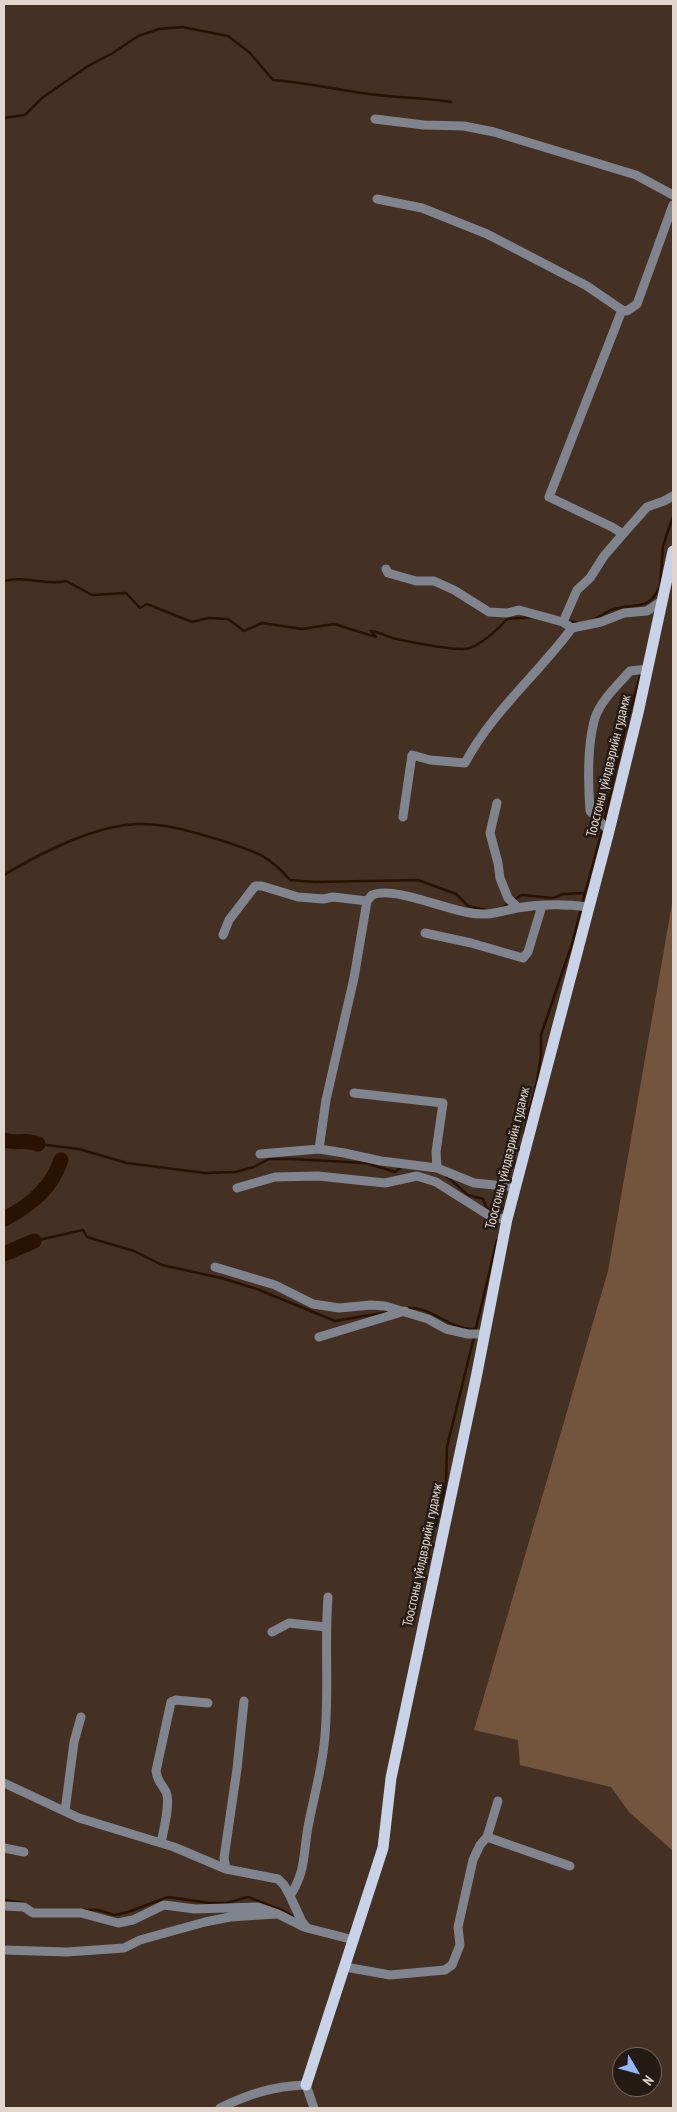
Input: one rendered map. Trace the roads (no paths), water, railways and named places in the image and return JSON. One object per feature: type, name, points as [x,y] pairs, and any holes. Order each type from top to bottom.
[{"type":"main road","name":"Тоосгоны үйлдвэрийн гудамж","points":[[306,2085],[383,1848],[391,1778],[484,1334],[506,1219],[609,831],[664,600],[673,550]]},
{"type":"street","points":[[374,119],[424,125],[464,126],[494,132],[636,175],[673,195]]},
{"type":"street","points":[[377,199],[422,208],[487,234],[587,286],[622,310],[627,311],[637,304],[673,205]]},
{"type":"street","points":[[622,310],[550,497],[612,526],[623,534]]},
{"type":"street","points":[[563,622],[577,590],[590,578],[604,556],[647,506],[673,496]]},
{"type":"street","points":[[386,569],[388,574],[416,581],[434,581],[454,590],[489,612],[507,613],[519,610],[563,622],[572,628]]},
{"type":"street","points":[[402,817],[412,755],[430,760],[465,763],[472,749],[500,713],[553,653],[572,628],[601,622],[624,613],[647,611],[664,600]]},
{"type":"street","points":[[609,831],[590,811],[588,774],[596,718],[603,703],[630,670],[648,669]]},
{"type":"street","points":[[497,803],[490,833],[500,878],[508,898],[518,908]]},
{"type":"street","points":[[223,935],[229,920],[255,886],[262,886],[298,897],[324,899],[333,897],[367,901]]},
{"type":"street","points":[[319,1149],[326,1100],[354,978],[367,901],[372,894],[379,892],[429,902],[465,912],[492,915],[518,908],[542,906],[589,907]]},
{"type":"street","points":[[425,934],[471,943],[523,958],[528,952],[542,906]]},
{"type":"street","points":[[354,1093],[443,1103],[436,1152],[437,1168]]},
{"type":"street","points":[[260,1154],[319,1149],[381,1161],[437,1168],[474,1183],[515,1187]]},
{"type":"street","points":[[237,1188],[275,1178],[318,1176],[385,1183],[418,1176],[436,1182],[493,1218],[506,1219]]},
{"type":"street","points":[[215,1267],[274,1285],[313,1304],[339,1308],[371,1305],[405,1311],[428,1319],[446,1329],[468,1334],[484,1334]]},
{"type":"street","points":[[319,1337],[405,1311]]},
{"type":"street","points":[[290,1896],[303,1871],[308,1829],[324,1745],[328,1597]]},
{"type":"street","points":[[272,1632],[289,1623],[326,1627]]},
{"type":"street","points":[[161,1843],[167,1794],[158,1780],[156,1771],[171,1702],[176,1700],[208,1703]]},
{"type":"street","points":[[226,1869],[224,1858],[237,1769],[244,1701]]},
{"type":"street","points":[[65,1812],[74,1742],[81,1717]]},
{"type":"street","points":[[4,1785],[17,1789],[79,1818],[161,1843],[206,1859],[226,1869],[278,1879],[290,1896],[302,1922],[307,1928]]},
{"type":"street","points":[[345,1967],[390,1975],[445,1970],[452,1965],[460,1945],[458,1927],[473,1860],[480,1845],[487,1837],[498,1801]]},
{"type":"street","points":[[487,1837],[570,1866]]},
{"type":"street","points":[[4,1848],[24,1852]]},
{"type":"street","points":[[4,1906],[24,1907],[33,1913],[81,1913],[118,1923],[133,1920],[164,1905],[194,1909],[258,1907],[316,1932],[354,1940]]},
{"type":"street","points":[[4,1950],[67,1952],[124,1948],[140,1940],[205,1922],[230,1917],[278,1914]]},
{"type":"street","points":[[220,2108],[248,2095],[284,2086],[306,2085],[314,2108]]},
{"type":"waterway","points":[[4,118],[25,115],[42,98],[88,66],[113,53],[138,36],[159,29],[182,27],[228,36],[250,53],[273,80],[373,95],[451,102]]},
{"type":"waterway","points":[[660,586],[663,546],[673,516]]},
{"type":"waterway","points":[[4,581],[12,579],[50,582],[66,581],[92,595],[126,593],[140,608],[147,604],[192,622],[208,618],[228,619],[244,631],[262,623],[302,629],[334,624],[376,637],[371,631],[394,638],[456,649],[470,648],[481,642],[507,619],[533,617]]},
{"type":"waterway","points":[[592,620],[614,609],[647,603],[656,594],[660,586]]},
{"type":"waterway","points":[[568,621],[580,623]]},
{"type":"waterway","points":[[604,822],[624,734],[641,672]]},
{"type":"waterway","points":[[4,875],[52,849],[88,834],[124,825],[151,824],[193,832],[260,854],[274,864],[290,880],[315,882],[418,880],[456,894],[468,906],[486,910]]},
{"type":"waterway","points":[[582,904],[603,827]]},
{"type":"waterway","points":[[500,909],[522,895],[553,898],[563,894],[584,893]]},
{"type":"waterway","points":[[524,1133],[537,1081],[541,1055],[541,1035],[572,944],[581,909]]},
{"type":"waterway","points":[[4,1140],[38,1144]]},
{"type":"waterway","points":[[38,1144],[79,1149],[127,1163],[205,1173],[235,1172],[254,1167],[269,1159],[366,1163],[395,1172],[402,1166]]},
{"type":"waterway","points":[[4,1219],[23,1208],[46,1188],[61,1160]]},
{"type":"waterway","points":[[445,1175],[468,1195],[483,1199],[487,1209],[504,1208]]},
{"type":"waterway","points":[[34,1241],[83,1230],[87,1237],[134,1251],[162,1265],[221,1278],[257,1289],[335,1321],[388,1312]]},
{"type":"waterway","points":[[475,1332],[497,1240]]},
{"type":"waterway","points":[[4,1254],[34,1241]]},
{"type":"waterway","points":[[406,1308],[424,1310],[458,1326],[476,1329]]},
{"type":"waterway","points":[[436,1526],[446,1482],[447,1447],[474,1337]]},
{"type":"waterway","points":[[83,1910],[98,1910],[115,1915],[168,1897],[210,1903],[226,1903],[248,1897],[284,1911],[295,1918]]},
{"type":"waterway","points":[[4,1900],[24,1903]]}]
